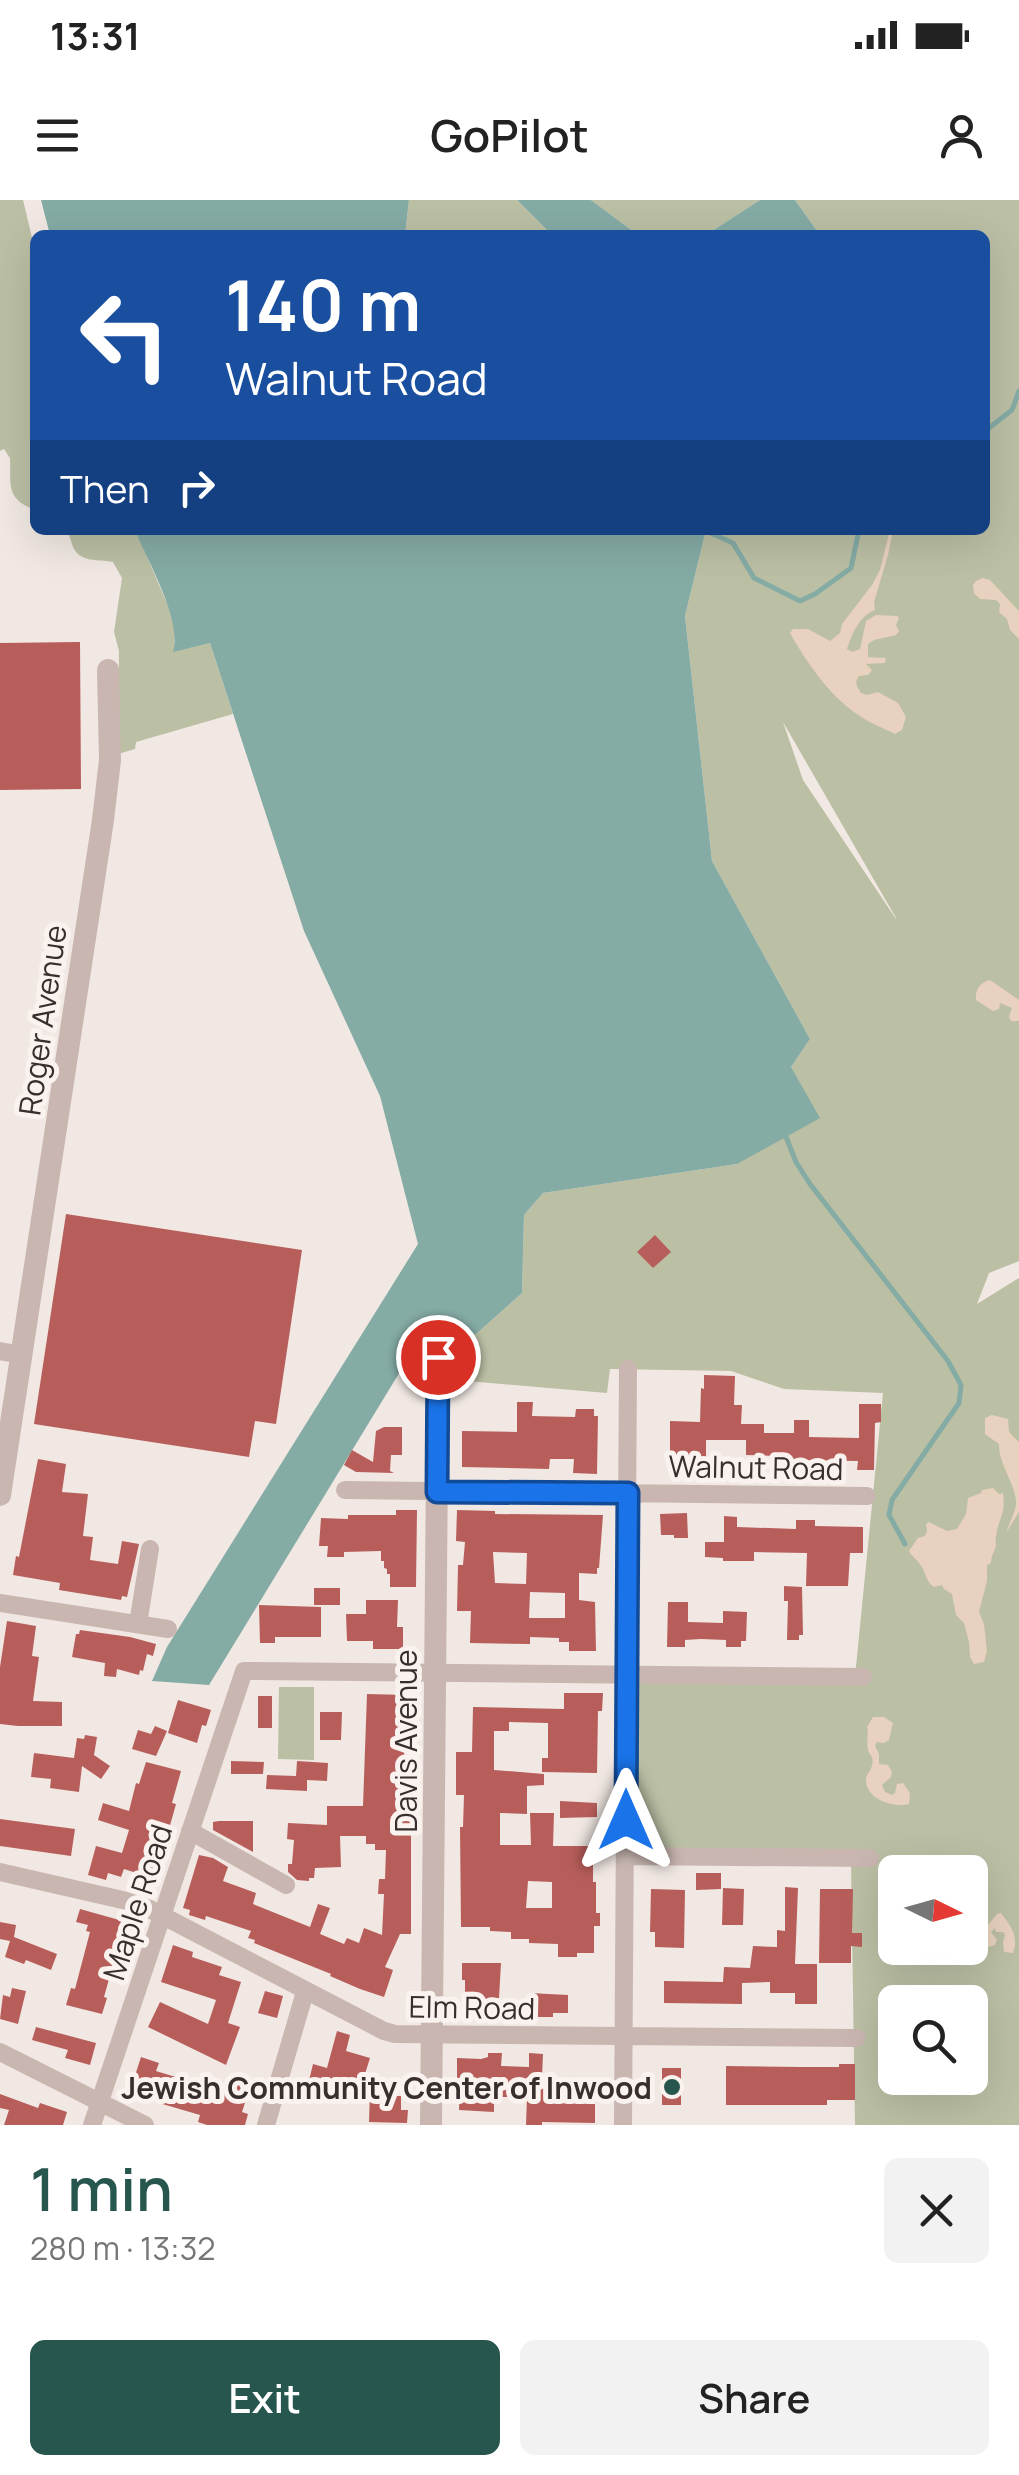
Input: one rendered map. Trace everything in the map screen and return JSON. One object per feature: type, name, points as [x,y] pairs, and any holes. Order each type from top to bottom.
[{"type":"street","name":"Roger Avenue","points":[[0,1496],[11,1353],[103,820],[110,760],[108,670]]},
{"type":"street","name":"Davis Avenue","points":[[431,2125],[438,1357]]},
{"type":"street","points":[[623,2125],[628,1370]]},
{"type":"street","name":"Walnut Road","points":[[345,1490],[867,1496]]},
{"type":"street","points":[[138,1624],[150,1549]]},
{"type":"street","points":[[0,1603],[168,1629]]},
{"type":"street","name":"Maple Road","points":[[92,2125],[244,1671],[435,1673]]},
{"type":"street","points":[[435,1673],[864,1677]]},
{"type":"street","points":[[190,1831],[286,1884]]},
{"type":"street","points":[[626,1856],[870,1858]]},
{"type":"street","name":"Elm Road","points":[[0,1872],[140,1904],[384,2031],[432,2035],[857,2038]]},
{"type":"street","points":[[266,2125],[306,1992]]},
{"type":"street","points":[[0,2052],[145,2125]]},
{"type":"green space","points":[[0,200],[23,200],[30,230],[30,508],[14,496],[10,458],[4,449],[0,451]]},
{"type":"green space","points":[[409,200],[517,200],[547,230],[406,230]]},
{"type":"green space","points":[[591,200],[760,200],[714,230],[631,230]]},
{"type":"green space","points":[[795,200],[1019,200],[1019,1261],[989,1273],[977,1304],[1019,1278],[1019,2125],[855,2125],[851,1860],[624,1860],[627,1674],[855,1677],[883,1393],[784,1389],[731,1371],[610,1369],[607,1393],[467,1381],[464,1335],[475,1335],[522,1293],[524,1215],[543,1193],[737,1164],[810,1039],[712,861],[685,616],[705,535],[990,535],[990,230],[816,230]],"holes":[[[783,722],[896,918],[803,780]]]},
{"type":"green space","points":[[69,535],[138,535],[175,622],[174,651],[210,643],[233,714],[136,742],[135,749],[118,754],[119,651],[114,632],[122,578],[113,562],[85,558],[73,547]]},
{"type":"green space","points":[[279,1687],[314,1687],[314,1760],[278,1759]]},
{"type":"sand","points":[[889,535],[892,535],[875,610],[860,621],[847,649],[860,649],[866,621],[876,615],[899,618],[896,635],[868,644],[868,657],[886,658],[885,663],[866,664],[872,670],[856,682],[861,693],[878,692],[898,703],[906,717],[902,730],[895,734],[847,707],[811,667],[790,633],[793,629],[808,629],[830,641],[840,633],[842,624],[880,570]]},
{"type":"sand","points":[[983,578],[990,580],[1019,611],[1019,639],[999,612],[1000,604],[980,599],[974,593],[973,585]]},
{"type":"sand","points":[[990,980],[1019,1000],[1019,1021],[1011,1021],[1012,1008],[1000,1003],[999,1009],[993,1011],[976,1000],[979,987]]},
{"type":"sand","points":[[992,1415],[1008,1419],[1009,1432],[1019,1442],[1019,1512],[1006,1533],[1016,1501],[999,1444],[985,1434],[985,1418]]},
{"type":"sand","points":[[993,1488],[1003,1493],[1003,1507],[979,1612],[987,1651],[984,1662],[974,1664],[952,1594],[942,1585],[931,1585],[909,1551],[918,1538],[925,1536],[926,1524],[947,1531],[957,1529],[966,1514],[968,1498]]},
{"type":"sand","points":[[873,1717],[884,1717],[893,1723],[889,1740],[875,1746],[879,1764],[888,1765],[892,1772],[882,1785],[892,1795],[897,1784],[903,1783],[910,1793],[909,1804],[882,1801],[867,1786],[873,1760],[867,1747],[867,1727]]},
{"type":"sand","points":[[1001,1913],[1011,1927],[1013,1953],[1004,1952],[1005,1935],[995,1928],[991,1932],[997,1940],[988,1947],[988,1925]]},
{"type":"water","points":[[41,200],[409,200],[406,230],[49,230]]},
{"type":"water","points":[[517,200],[591,200],[631,230],[547,230]]},
{"type":"water","points":[[760,200],[795,200],[816,230],[714,230]]},
{"type":"water","points":[[137,535],[705,535],[685,616],[712,861],[810,1039],[791,1067],[820,1118],[737,1164],[543,1193],[524,1215],[522,1293],[475,1335],[423,1334],[209,1685],[152,1681],[167,1647],[418,1244],[380,1096],[304,931],[210,643],[173,652],[173,625]]},
{"type":"building","points":[[80,642],[81,789],[0,790],[0,643]]},
{"type":"building","points":[[66,1214],[302,1250],[276,1424],[255,1421],[249,1457],[34,1424]]},
{"type":"building","points":[[655,1235],[671,1252],[653,1268],[637,1252]]},
{"type":"building","points":[[704,1375],[735,1376],[734,1405],[742,1405],[741,1424],[764,1424],[764,1433],[794,1433],[794,1420],[809,1420],[809,1437],[859,1438],[859,1404],[881,1404],[881,1422],[875,1423],[874,1470],[857,1470],[858,1461],[797,1460],[797,1471],[780,1471],[780,1456],[746,1455],[746,1440],[706,1440],[703,1469],[670,1469],[670,1421],[700,1422]]},
{"type":"building","points":[[517,1402],[533,1402],[532,1416],[575,1417],[576,1409],[594,1409],[594,1416],[598,1416],[597,1474],[573,1473],[574,1459],[550,1459],[549,1469],[462,1467],[462,1431],[517,1432]]},
{"type":"building","points":[[402,1427],[402,1455],[391,1455],[390,1471],[394,1473],[356,1472],[344,1465],[352,1450],[373,1462],[376,1431]]},
{"type":"building","points":[[38,1459],[66,1464],[62,1492],[88,1494],[83,1536],[93,1537],[90,1560],[118,1564],[122,1541],[139,1544],[127,1597],[122,1596],[121,1600],[59,1590],[60,1583],[13,1575]]},
{"type":"building","points":[[396,1510],[417,1510],[416,1587],[390,1587],[390,1574],[381,1561],[381,1551],[344,1552],[344,1557],[327,1557],[328,1546],[319,1546],[321,1518],[396,1515]]},
{"type":"building","points":[[457,1510],[603,1515],[597,1574],[579,1573],[579,1600],[595,1602],[596,1651],[569,1651],[569,1642],[559,1642],[559,1638],[530,1637],[530,1644],[470,1643],[471,1611],[457,1611],[458,1565],[463,1565],[465,1542],[456,1541]],"holes":[[[493,1552],[527,1553],[526,1584],[495,1583]],[[530,1592],[565,1593],[565,1618],[529,1618]]]},
{"type":"building","points":[[687,1513],[688,1538],[661,1535],[660,1514]]},
{"type":"building","points":[[724,1516],[737,1517],[737,1527],[796,1529],[796,1520],[815,1520],[815,1526],[863,1527],[863,1553],[850,1553],[848,1586],[806,1586],[807,1553],[754,1552],[754,1561],[705,1557],[705,1542],[724,1542]]},
{"type":"building","points":[[784,1586],[802,1587],[803,1635],[799,1635],[799,1640],[787,1640],[788,1601],[784,1601]]},
{"type":"building","points":[[314,1588],[340,1588],[340,1605],[314,1605]]},
{"type":"building","points":[[366,1600],[398,1600],[397,1627],[403,1627],[403,1649],[373,1649],[373,1641],[347,1641],[346,1614],[366,1614]]},
{"type":"building","points":[[668,1602],[688,1602],[688,1622],[723,1623],[723,1611],[747,1612],[746,1641],[741,1641],[741,1647],[726,1647],[726,1640],[685,1640],[685,1647],[667,1647]]},
{"type":"building","points":[[259,1605],[321,1607],[321,1637],[275,1637],[275,1643],[260,1643]]},
{"type":"building","points":[[7,1621],[36,1626],[32,1656],[39,1657],[33,1701],[62,1702],[62,1726],[0,1724],[0,1667]]},
{"type":"building","points":[[80,1630],[156,1644],[153,1656],[147,1654],[139,1675],[117,1669],[116,1677],[104,1676],[105,1663],[72,1657]]},
{"type":"building","points":[[564,1693],[603,1693],[602,1711],[598,1711],[597,1773],[542,1772],[542,1758],[548,1758],[548,1723],[509,1722],[509,1731],[494,1731],[494,1770],[544,1774],[544,1785],[527,1786],[527,1814],[500,1813],[500,1845],[531,1845],[530,1813],[554,1813],[553,1846],[593,1846],[593,1882],[600,1926],[594,1926],[594,1953],[577,1953],[577,1957],[558,1957],[558,1944],[511,1939],[511,1932],[490,1931],[490,1927],[461,1927],[460,1827],[464,1795],[456,1795],[456,1752],[472,1752],[473,1707],[564,1709]],"holes":[[[528,1881],[552,1882],[552,1908],[526,1908]]]},
{"type":"building","points":[[367,1694],[406,1695],[404,1762],[411,1762],[411,1934],[400,1934],[385,1967],[393,1970],[384,1997],[254,1943],[248,1938],[251,1931],[206,1916],[205,1920],[189,1915],[190,1910],[183,1908],[199,1855],[228,1867],[223,1881],[256,1893],[253,1904],[310,1927],[318,1904],[330,1908],[320,1934],[344,1944],[347,1938],[359,1943],[364,1928],[382,1935],[384,1894],[378,1894],[379,1879],[385,1879],[386,1850],[375,1850],[375,1844],[366,1844],[366,1836],[340,1836],[341,1867],[315,1868],[314,1878],[309,1881],[297,1880],[288,1872],[294,1840],[287,1839],[288,1823],[327,1825],[327,1806],[363,1806]]},
{"type":"building","points":[[258,1696],[272,1696],[272,1728],[258,1728]]},
{"type":"building","points":[[178,1700],[211,1710],[197,1743],[168,1733]]},
{"type":"building","points":[[320,1712],[342,1712],[341,1740],[320,1740]]},
{"type":"building","points":[[155,1726],[167,1731],[156,1756],[132,1749],[138,1730],[151,1734]]},
{"type":"building","points":[[85,1735],[97,1737],[94,1755],[110,1766],[101,1779],[82,1766],[79,1792],[50,1788],[51,1779],[31,1777],[34,1753],[74,1758],[77,1738],[84,1739]]},
{"type":"building","points":[[231,1761],[264,1762],[263,1774],[231,1774]]},
{"type":"building","points":[[297,1761],[328,1763],[327,1781],[307,1780],[307,1791],[266,1789],[267,1775],[296,1776]]},
{"type":"building","points":[[146,1762],[181,1771],[155,1879],[124,1869],[121,1877],[108,1873],[106,1880],[88,1875],[96,1846],[122,1853],[129,1830],[98,1820],[103,1803],[129,1811]]},
{"type":"building","points":[[560,1801],[597,1803],[597,1817],[560,1818]]},
{"type":"building","points":[[0,1819],[75,1829],[71,1856],[0,1846]]},
{"type":"building","points":[[253,1821],[253,1852],[213,1830],[213,1822]]},
{"type":"building","points":[[696,1873],[721,1873],[721,1889],[696,1890]]},
{"type":"building","points":[[785,1887],[798,1888],[795,1964],[817,1964],[817,2004],[795,2004],[795,1993],[770,1993],[770,1982],[742,1983],[742,2004],[664,2003],[664,1981],[723,1982],[724,1967],[750,1968],[753,1946],[777,1947],[777,1930],[785,1931]]},
{"type":"building","points":[[723,1888],[744,1889],[743,1925],[722,1925]]},
{"type":"building","points":[[651,1889],[685,1890],[684,1948],[655,1947],[655,1932],[650,1932]]},
{"type":"building","points":[[820,1889],[853,1889],[852,1933],[862,1933],[862,1947],[851,1946],[851,1963],[819,1963]]},
{"type":"building","points":[[80,1909],[130,1923],[125,1942],[120,1940],[102,2014],[66,2005],[71,1988],[75,1989],[90,1932],[86,1931],[88,1925],[76,1922]]},
{"type":"building","points":[[0,1922],[16,1925],[14,1937],[57,1954],[51,1970],[5,1957],[10,1941],[0,1939]]},
{"type":"building","points":[[173,1945],[193,1952],[192,1957],[222,1967],[219,1975],[241,1982],[228,2023],[240,2027],[226,2065],[148,2027],[160,2002],[208,2024],[216,2000],[161,1982]]},
{"type":"building","points":[[462,1963],[501,1963],[499,1998],[488,1998],[488,2006],[465,2006]]},
{"type":"building","points":[[12,1988],[26,1991],[18,2024],[0,2019],[3,1995],[10,1997]]},
{"type":"building","points":[[265,1991],[283,1996],[277,2018],[258,2013]]},
{"type":"building","points":[[530,1993],[568,1995],[568,2013],[530,2017]]},
{"type":"building","points":[[36,2027],[96,2043],[90,2065],[65,2058],[68,2050],[32,2040]]},
{"type":"building","points":[[337,2031],[350,2035],[346,2051],[370,2058],[359,2093],[323,2083],[320,2092],[307,2089],[313,2064],[327,2068]]},
{"type":"building","points":[[488,2053],[502,2053],[501,2066],[529,2067],[529,2053],[543,2054],[546,2103],[595,2104],[595,2123],[526,2125],[527,2097],[494,2097],[494,2112],[459,2110],[457,2058],[481,2059],[488,2057]]},
{"type":"building","points":[[141,2057],[159,2063],[156,2071],[231,2094],[237,2076],[252,2081],[242,2112],[248,2114],[245,2125],[207,2125],[198,2122],[200,2115],[159,2103],[161,2098],[131,2088]]},
{"type":"building","points":[[855,2064],[855,2100],[827,2100],[827,2105],[726,2105],[726,2066]]},
{"type":"building","name":"Jewish Community Center of Inwood","points":[[662,2068],[681,2068],[681,2105],[662,2105]]},
{"type":"building","points":[[370,2091],[401,2096],[401,2110],[408,2110],[407,2123],[369,2122]]},
{"type":"building","points":[[0,2094],[38,2108],[40,2103],[67,2112],[63,2125],[4,2125],[9,2110],[0,2108]]},
{"type":"waterway","points":[[990,427],[1012,410],[1019,391]]},
{"type":"waterway","points":[[715,535],[733,543],[754,578],[800,601],[851,568],[858,535]]},
{"type":"waterway","points":[[786,1137],[810,1184],[948,1361],[961,1385],[959,1403],[892,1500],[889,1515],[905,1544]]},
{"type":"place","name":"Jewish Community Center of Inwood","points":[[672,2087]]},
{"type":"route","points":[[438,1357],[437,1492],[628,1493],[626,1820]]}]
